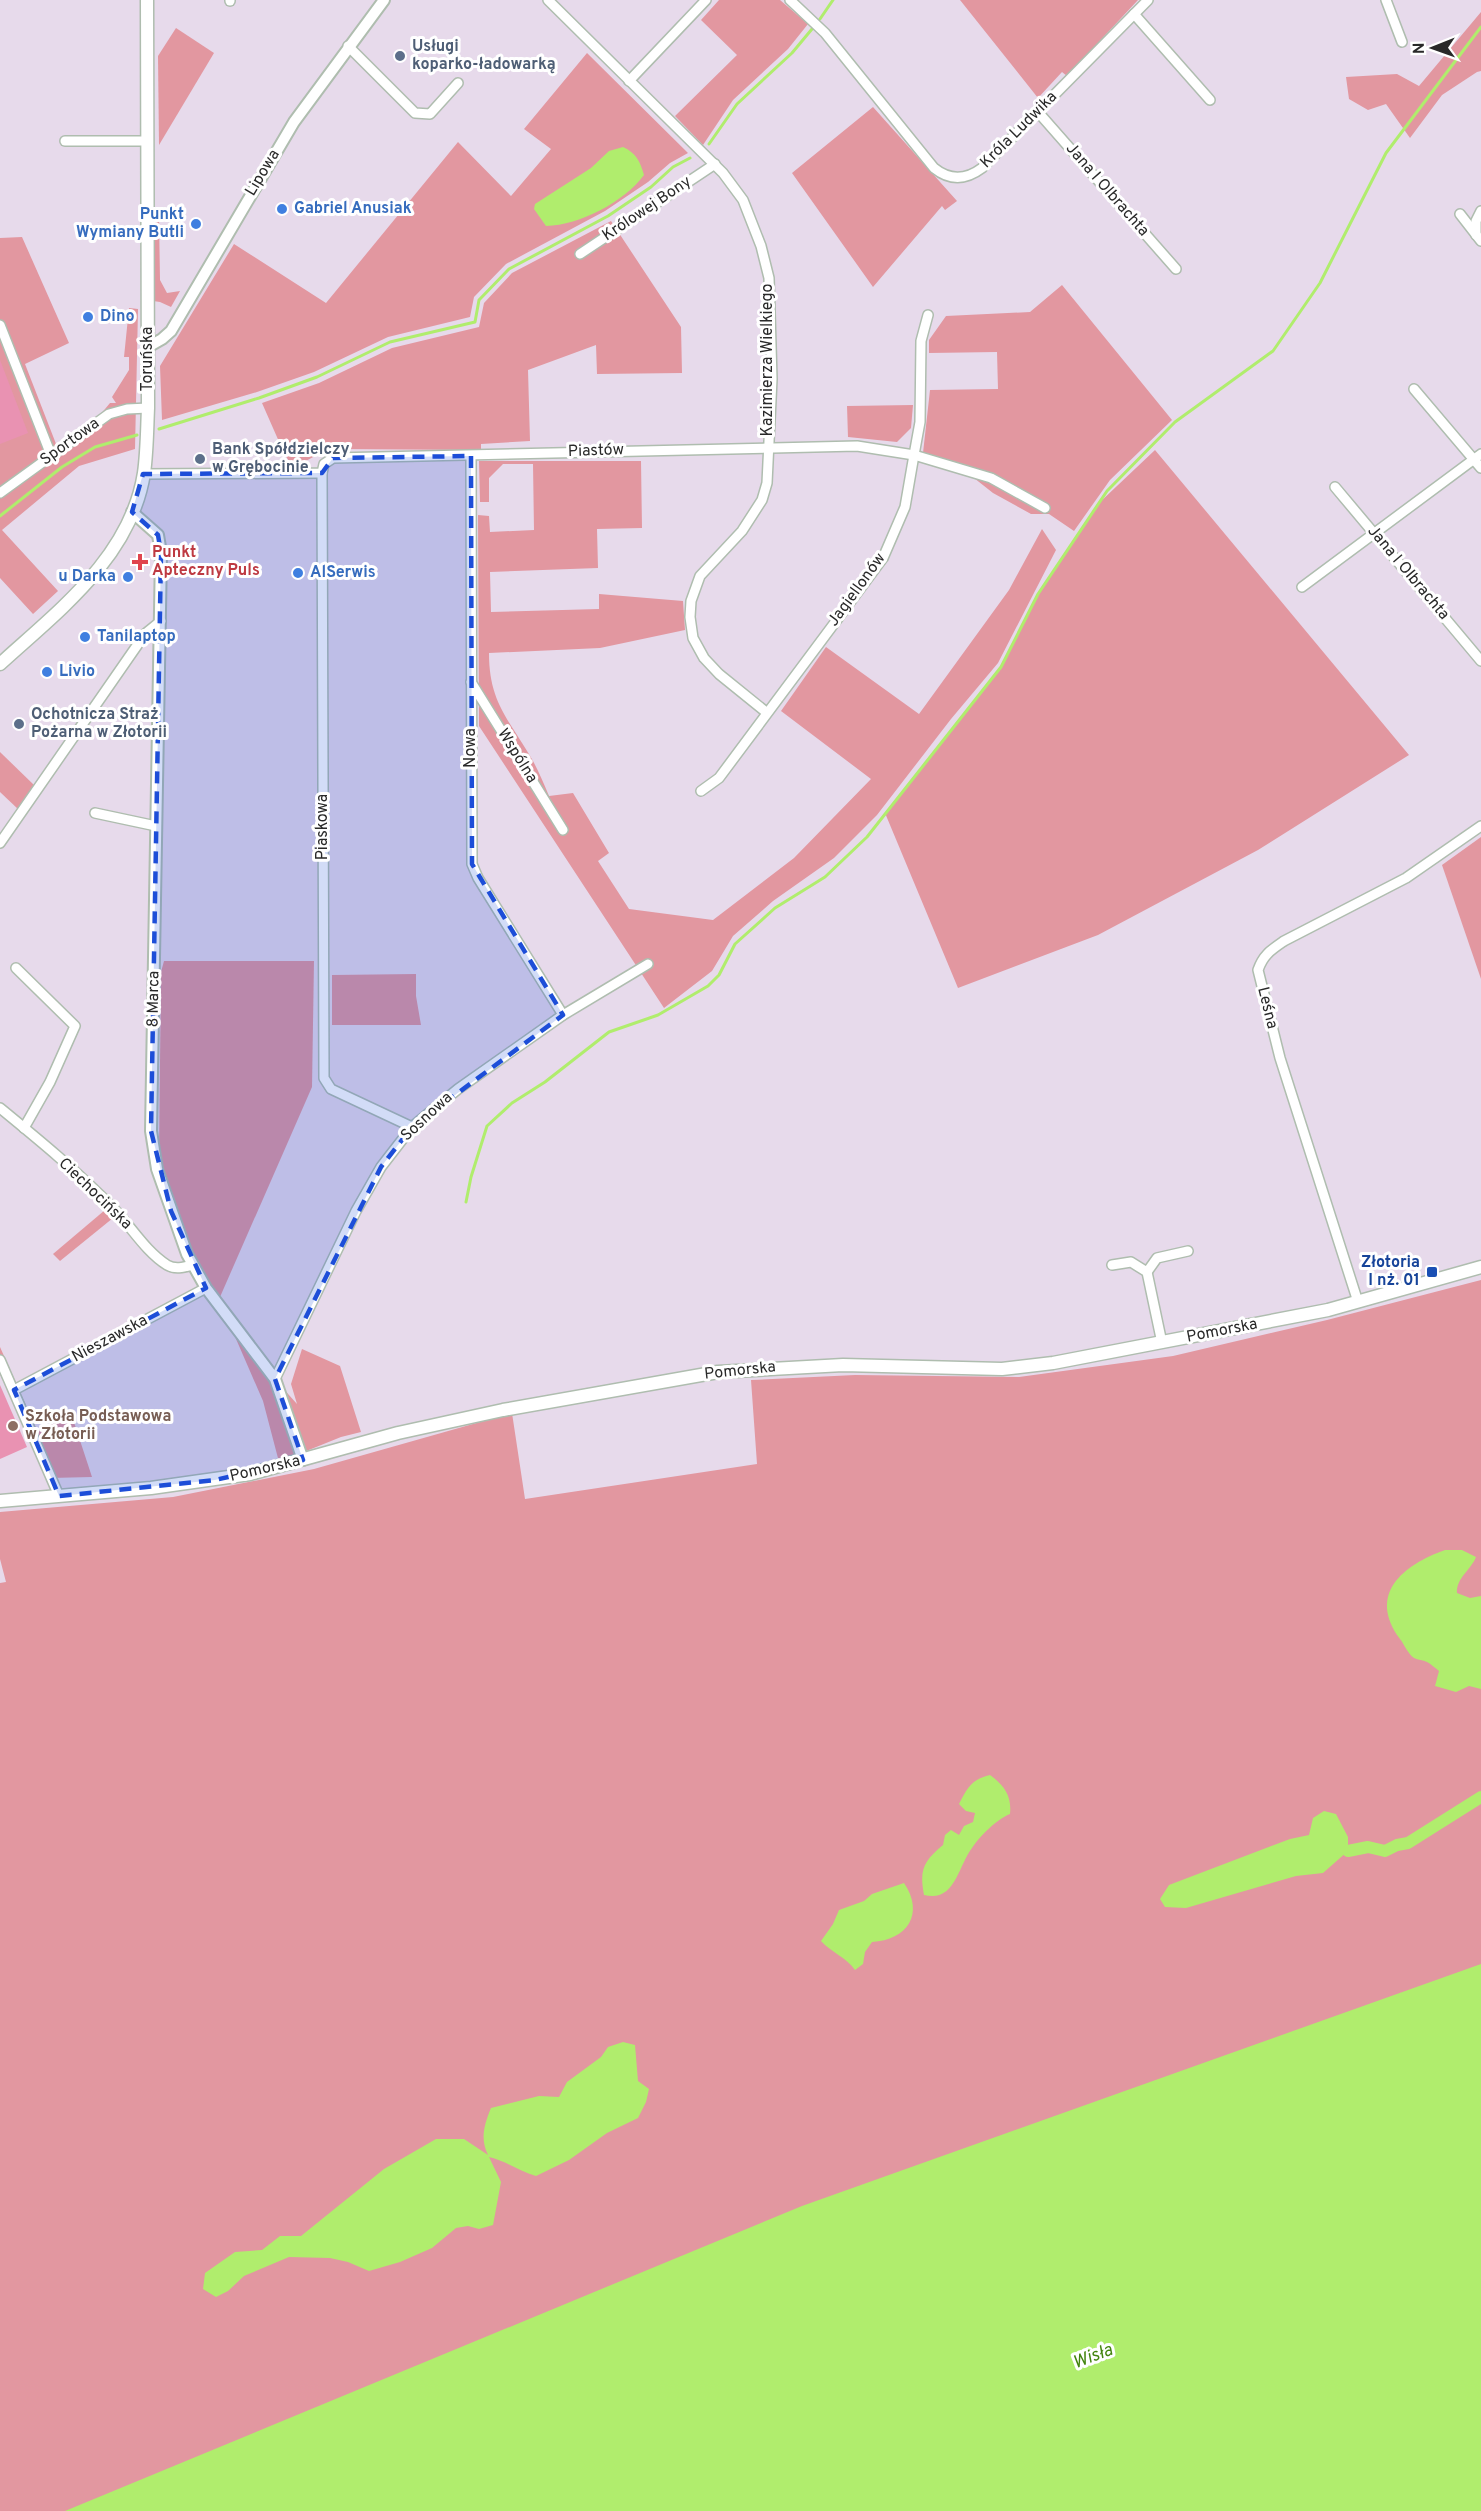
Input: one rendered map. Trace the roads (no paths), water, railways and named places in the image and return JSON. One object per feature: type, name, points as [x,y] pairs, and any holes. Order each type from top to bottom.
[{"type":"main road","name":"Toruńska","points":[[0,664],[81,591],[111,552],[132,512],[144,474],[148,408],[147,0]]},
{"type":"main road","name":"Pomorska","points":[[0,1501],[215,1480],[250,1474],[398,1433],[503,1410],[718,1372],[816,1365],[1002,1369],[1053,1363],[1358,1302],[1481,1267]]},
{"type":"street","name":"Lipowa","points":[[148,347],[171,331],[294,122],[384,0]]},
{"type":"street","name":"Kazimierza Wielkiego","points":[[548,0],[715,164],[743,200],[761,246],[769,278],[772,379],[767,483],[762,500],[742,531],[700,576],[691,601],[690,617],[693,638],[704,658],[719,674],[766,712]]},
{"type":"street","points":[[629,81],[706,0]]},
{"type":"street","name":"Króla Ludwika","points":[[790,0],[825,33],[934,168],[942,174],[960,178],[975,173],[1148,0]]},
{"type":"street","points":[[1386,0],[1402,42]]},
{"type":"street","points":[[1134,14],[1210,100]]},
{"type":"street","points":[[348,46],[415,113],[430,114],[458,83]]},
{"type":"street","name":"Jana I Olbrachta","points":[[1038,112],[1176,269]]},
{"type":"street","points":[[65,141],[146,141]]},
{"type":"street","name":"Królowej Bony","points":[[580,254],[715,164]]},
{"type":"street","points":[[1479,238],[1476,221],[1481,211]]},
{"type":"street","points":[[1460,214],[1479,238]]},
{"type":"street","name":"Jagiellonów","points":[[701,791],[719,778],[883,558],[904,507],[914,455],[920,422],[921,341],[928,315]]},
{"type":"street","points":[[0,325],[51,455]]},
{"type":"street","points":[[1414,389],[1477,457],[1481,468]]},
{"type":"street","name":"Sportowa","points":[[0,493],[109,414],[128,409],[148,408]]},
{"type":"street","name":"Piastów","points":[[322,473],[324,464],[333,458],[857,446],[914,455],[991,478],[1046,508]]},
{"type":"street","name":"Nowa","points":[[471,456],[472,864],[478,878],[563,1015]]},
{"type":"street","points":[[1302,587],[1477,457]]},
{"type":"street","points":[[144,474],[322,473]]},
{"type":"street","name":"Piaskowa","points":[[322,473],[324,1078],[331,1089],[412,1127]]},
{"type":"street","name":"Jana I Olbrachta","points":[[1335,487],[1481,661]]},
{"type":"street","name":"8 Marca","points":[[132,512],[153,529],[160,539],[161,621],[151,1131],[157,1168],[171,1211],[206,1288],[275,1379],[303,1460]]},
{"type":"street","points":[[0,843],[145,634],[161,621]]},
{"type":"street","name":"Wspólna","points":[[471,682],[563,830]]},
{"type":"street","points":[[95,813],[156,826]]},
{"type":"street","name":"Leśna","points":[[1358,1302],[1280,1058],[1258,970],[1267,952],[1406,878],[1481,825]]},
{"type":"street","name":"Sosnowa","points":[[275,1379],[356,1211],[381,1167],[412,1127],[458,1089],[563,1015],[648,964]]},
{"type":"street","points":[[16,968],[75,1026],[50,1082],[24,1128]]},
{"type":"street","name":"Ciechocińska","points":[[0,1108],[114,1209],[153,1253],[168,1266],[177,1268],[194,1265]]},
{"type":"street","points":[[1147,1272],[1157,1258],[1188,1251]]},
{"type":"street","points":[[1112,1265],[1131,1262],[1147,1272],[1162,1343]]},
{"type":"street","name":"Nieszawska","points":[[14,1390],[206,1288]]},
{"type":"street","points":[[0,1360],[59,1496]]},
{"type":"water","points":[[623,147],[634,155],[644,175],[635,185],[613,203],[587,217],[559,225],[546,226],[534,209],[535,204],[591,168],[609,151]]},
{"type":"water","points":[[1445,1550],[1462,1550],[1476,1557],[1461,1578],[1457,1593],[1470,1598],[1481,1596],[1481,1689],[1469,1686],[1456,1692],[1435,1686],[1439,1671],[1408,1652],[1391,1623],[1387,1608],[1394,1583],[1404,1573],[1430,1556]]},
{"type":"water","points":[[990,1775],[1006,1792],[1010,1802],[1010,1814],[994,1824],[975,1843],[954,1881],[943,1894],[924,1895],[922,1878],[924,1866],[943,1845],[945,1835],[951,1830],[959,1835],[964,1826],[973,1822],[975,1813],[966,1811],[959,1804],[971,1785]]},
{"type":"water","points":[[1324,1811],[1336,1814],[1348,1837],[1348,1851],[1323,1873],[1296,1876],[1186,1908],[1165,1907],[1160,1899],[1169,1885],[1290,1839],[1309,1835],[1313,1818]]},
{"type":"water","points":[[904,1883],[913,1905],[909,1923],[895,1936],[872,1942],[865,1952],[863,1964],[855,1970],[821,1941],[833,1924],[839,1910],[864,1901],[872,1894]]},
{"type":"water","name":"Wisła","points":[[1481,1964],[1481,2511],[65,2511],[802,2206]]},
{"type":"water","points":[[623,2042],[635,2045],[638,2081],[649,2089],[646,2102],[638,2118],[607,2133],[569,2160],[536,2176],[489,2157],[501,2182],[493,2225],[479,2229],[468,2226],[456,2228],[432,2248],[400,2262],[369,2271],[348,2262],[330,2258],[289,2257],[244,2276],[228,2291],[216,2297],[203,2289],[205,2273],[235,2252],[262,2250],[280,2236],[301,2236],[384,2169],[436,2139],[464,2139],[488,2155],[484,2143],[484,2132],[491,2108],[539,2096],[559,2097],[567,2082],[601,2057],[608,2047]]},
{"type":"waterway","points":[[820,19],[833,0]]},
{"type":"waterway","points":[[466,1202],[471,1177],[487,1126],[512,1103],[545,1082],[609,1032],[658,1015],[708,986],[719,975],[735,944],[775,908],[825,877],[867,837],[1001,667],[1038,594],[1107,491],[1175,422],[1273,351],[1320,283],[1386,153],[1481,27]]},
{"type":"waterway","points":[[709,144],[737,104],[792,53],[812,29]]},
{"type":"waterway","points":[[159,429],[259,398],[317,377],[390,342],[475,322],[479,300],[509,269],[608,216],[651,187],[673,167],[690,158]]},
{"type":"waterway","points":[[0,516],[62,467],[95,447],[137,435]]},
{"type":"waterway","points":[[1348,1851],[1368,1847],[1385,1851],[1408,1843],[1481,1797]]},
{"type":"place","name":"Usługi koparko-ładowarką","points":[[400,56]]},
{"type":"place","name":"Gabriel Anusiak","points":[[282,209]]},
{"type":"place","name":"Punkt Wymiany Butli","points":[[196,224]]},
{"type":"place","name":"Dino","points":[[88,317]]},
{"type":"place","name":"Bank Spółdzielczy w Grębocinie","points":[[200,459]]},
{"type":"place","name":"Punkt Apteczny Puls","points":[[140,562]]},
{"type":"place","name":"AlSerwis","points":[[298,573]]},
{"type":"place","name":"u Darka","points":[[128,577]]},
{"type":"place","name":"Tanilaptop","points":[[85,637]]},
{"type":"place","name":"Livio","points":[[47,672]]},
{"type":"place","name":"Ochotnicza Straż Pożarna w Złotorii","points":[[19,724]]},
{"type":"place","name":"Złotoria I nż. 01","points":[[1432,1272]]},
{"type":"place","name":"Szkoła Podstawowa w Złotorii","points":[[13,1426]]}]
